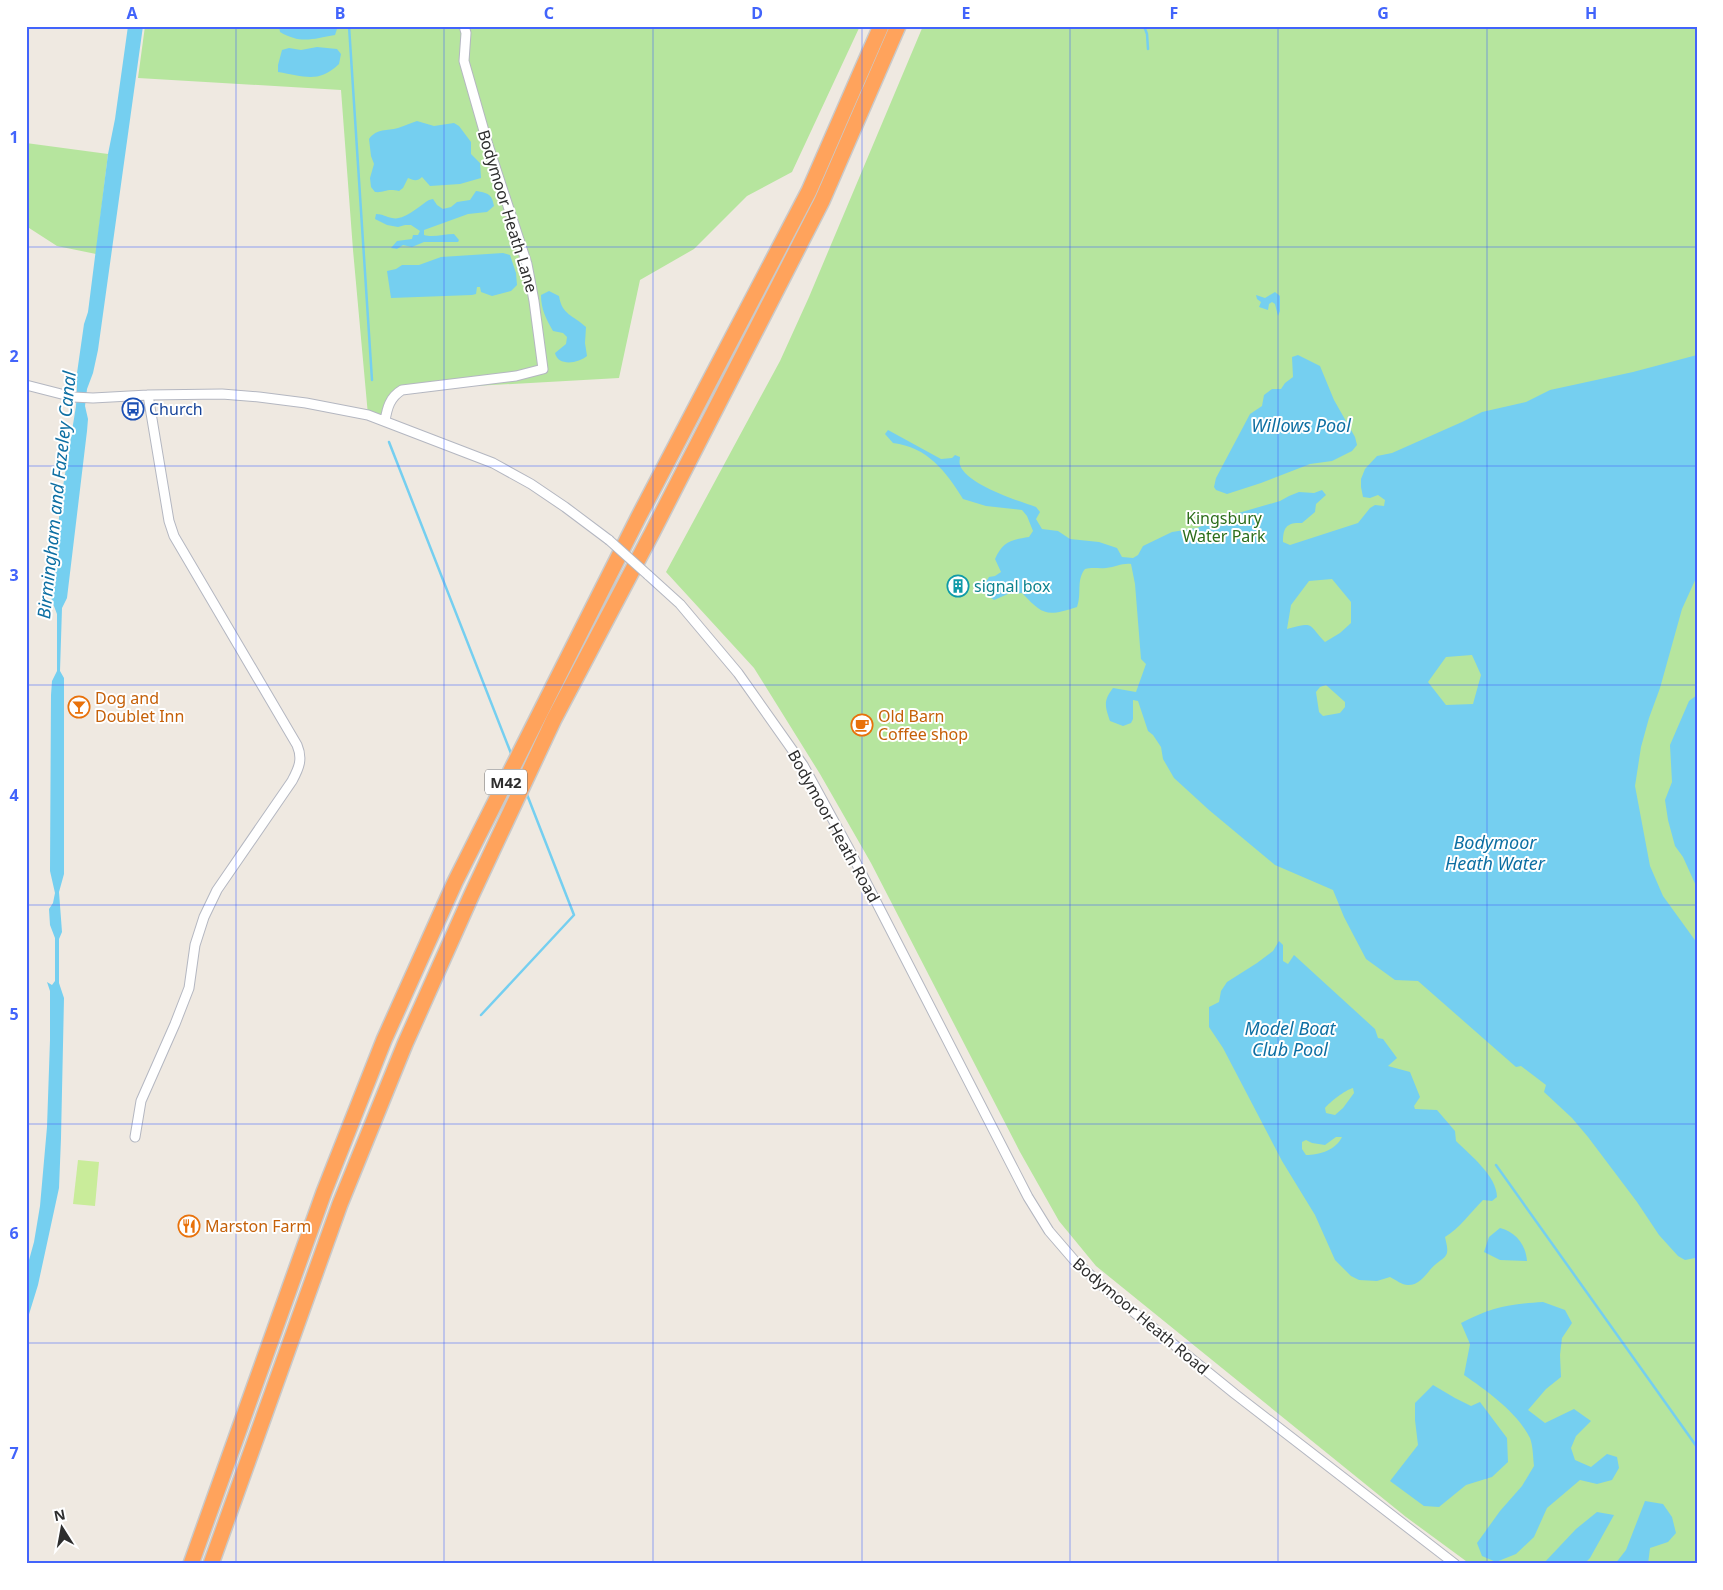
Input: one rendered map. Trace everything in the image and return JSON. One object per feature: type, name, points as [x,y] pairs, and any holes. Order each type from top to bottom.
[{"type":"highway","name":"M42","points":[[191,1564],[324,1192],[384,1040],[460,874],[638,518],[809,191],[881,26]]},
{"type":"highway","name":"M42","points":[[211,1564],[340,1204],[409,1036],[472,894],[554,719],[652,533],[822,201],[898,26]]},
{"type":"street","name":"Bodymoor Heath Lane","points":[[385,421],[394,394],[402,390],[516,376],[543,369],[527,264],[488,145],[464,61],[466,33],[464,26]]},
{"type":"street","name":"Bodymoor Heath Road","points":[[26,385],[73,397],[222,394],[284,399],[342,409],[385,421],[493,463],[531,484],[609,540],[680,604],[738,673],[803,765],[849,849],[1019,1180],[1049,1231],[1074,1260],[1173,1345],[1455,1564]]},
{"type":"street","points":[[135,1137],[141,1101],[176,1024],[189,988],[195,945],[204,917],[217,890],[292,781],[299,767],[301,754],[170,528],[148,395]]},
{"type":"green space","points":[[145,26],[860,26],[792,172],[747,196],[694,249],[640,280],[619,378],[402,390],[394,394],[385,421],[368,415],[341,90],[138,78]]},
{"type":"green space","name":"Kingsbury Water Park","points":[[923,26],[1697,26],[1697,1564],[1470,1564],[1406,1517],[1096,1266],[1059,1221],[1020,1152],[871,863],[820,774],[754,668],[666,572],[780,361],[809,297]]},
{"type":"green space","points":[[26,143],[108,154],[96,254],[57,246],[26,226],[28,219],[26,219]]},
{"type":"green space","points":[[78,1160],[99,1162],[95,1206],[73,1204]]},
{"type":"water","points":[[128,26],[143,26],[98,350],[87,389],[85,406],[88,419],[87,431],[67,598],[62,608],[60,671],[64,678],[64,874],[59,892],[62,932],[59,939],[59,983],[64,998],[59,1188],[38,1285],[26,1324],[26,1271],[34,1242],[40,1206],[47,1127],[50,991],[47,982],[52,985],[55,981],[55,938],[50,925],[49,909],[53,903],[55,893],[50,871],[51,695],[52,681],[57,671],[57,614],[49,584],[54,564],[61,499],[76,406],[76,380],[84,324],[88,312],[108,154],[115,119]]},
{"type":"water","points":[[279,26],[338,26],[335,35],[307,40],[287,36],[280,32]]},
{"type":"water","points":[[317,47],[337,49],[341,54],[339,64],[324,74],[310,77],[278,72],[282,50],[289,48],[301,50]]},
{"type":"water","points":[[417,121],[434,126],[454,123],[459,126],[471,142],[471,154],[480,163],[481,178],[460,184],[430,186],[422,177],[417,180],[408,178],[403,188],[399,191],[375,192],[371,187],[370,178],[374,164],[369,139],[379,131],[398,128]]},
{"type":"water","points":[[476,191],[489,195],[494,206],[487,212],[468,214],[424,230],[424,235],[427,236],[454,234],[459,240],[458,242],[424,242],[412,247],[403,245],[397,249],[391,248],[397,241],[412,239],[413,235],[418,235],[420,231],[411,225],[398,227],[387,225],[375,219],[376,214],[392,218],[401,217],[433,199],[443,209],[451,207],[457,202],[470,200]]},
{"type":"water","points":[[503,253],[510,255],[516,273],[517,285],[511,291],[492,296],[481,292],[480,287],[477,287],[476,294],[472,295],[391,298],[387,271],[402,265],[419,265],[441,257]]},
{"type":"water","points":[[549,291],[559,296],[565,311],[586,327],[585,343],[587,356],[574,362],[564,362],[557,357],[555,353],[566,344],[567,337],[563,333],[553,331],[544,314],[541,295]]},
{"type":"water","points":[[1275,292],[1280,296],[1278,316],[1275,304],[1272,302],[1269,304],[1268,310],[1259,307],[1261,302],[1257,299],[1256,295],[1265,298]]},
{"type":"water","name":"Willows Pool","points":[[1298,355],[1320,366],[1334,400],[1355,437],[1357,445],[1352,451],[1332,461],[1310,464],[1227,494],[1216,490],[1214,487],[1216,478],[1250,414],[1262,406],[1264,395],[1272,389],[1281,389],[1293,377],[1292,357]]},
{"type":"water","name":"Bodymoor Heath Water","points":[[1697,355],[1697,576],[1682,609],[1660,688],[1649,718],[1641,747],[1635,786],[1650,866],[1663,896],[1697,943],[1697,1256],[1685,1260],[1678,1256],[1659,1235],[1637,1202],[1588,1137],[1572,1118],[1544,1092],[1546,1085],[1521,1066],[1516,1067],[1418,981],[1395,980],[1366,959],[1344,917],[1333,890],[1275,865],[1174,778],[1163,759],[1161,747],[1148,731],[1138,701],[1133,700],[1133,719],[1131,723],[1123,726],[1110,721],[1106,700],[1113,688],[1136,692],[1146,664],[1141,659],[1135,584],[1131,564],[1085,569],[1080,582],[1077,607],[1067,610],[1052,613],[1040,610],[1022,593],[1008,594],[994,600],[984,593],[984,585],[989,577],[1001,572],[995,559],[1001,548],[1008,542],[1029,537],[1033,531],[1027,516],[1022,510],[986,506],[963,499],[950,479],[926,455],[905,445],[893,443],[885,434],[888,430],[941,459],[952,458],[955,455],[960,457],[960,465],[964,472],[972,479],[994,491],[1036,507],[1040,512],[1036,519],[1042,529],[1058,531],[1070,539],[1099,542],[1117,548],[1122,557],[1133,558],[1138,555],[1143,546],[1172,532],[1197,528],[1221,518],[1280,501],[1299,492],[1314,493],[1322,490],[1326,495],[1316,504],[1315,512],[1302,523],[1293,523],[1285,529],[1283,542],[1290,545],[1358,523],[1370,508],[1375,505],[1384,506],[1385,500],[1378,495],[1370,498],[1363,497],[1361,487],[1361,479],[1365,469],[1377,456],[1392,453],[1482,412],[1526,402],[1550,390],[1633,372]],"holes":[[[1332,579],[1351,602],[1351,623],[1340,633],[1325,642],[1310,626],[1302,625],[1287,629],[1291,605],[1309,581]],[[1472,655],[1481,675],[1473,704],[1446,705],[1428,682],[1446,657]],[[1326,685],[1345,702],[1345,707],[1340,713],[1323,716],[1319,712],[1316,692],[1320,687]]]},
{"type":"water","points":[[1697,695],[1697,888],[1683,857],[1675,846],[1665,800],[1672,782],[1670,745],[1689,701]]},
{"type":"water","name":"Model Boat Club Pool","points":[[1279,941],[1283,945],[1283,961],[1288,964],[1294,955],[1375,1029],[1378,1038],[1383,1039],[1397,1058],[1388,1066],[1410,1072],[1420,1097],[1414,1106],[1415,1109],[1437,1110],[1455,1131],[1456,1141],[1482,1166],[1493,1181],[1497,1197],[1492,1201],[1483,1200],[1460,1225],[1445,1237],[1446,1255],[1417,1283],[1406,1285],[1390,1277],[1377,1281],[1359,1280],[1351,1276],[1335,1260],[1315,1215],[1282,1161],[1223,1048],[1209,1027],[1209,1007],[1219,1002],[1221,991],[1227,982],[1273,951]],"holes":[[[1353,1088],[1354,1093],[1343,1108],[1335,1115],[1326,1113],[1325,1108],[1330,1103]],[[1336,1137],[1342,1137],[1336,1145],[1322,1153],[1306,1155],[1302,1149],[1302,1142],[1306,1140],[1325,1145]]]},
{"type":"water","points":[[1500,1228],[1511,1233],[1519,1240],[1525,1250],[1527,1261],[1500,1260],[1484,1252],[1489,1237]]},
{"type":"water","points":[[1543,1302],[1565,1310],[1572,1323],[1562,1338],[1560,1355],[1561,1377],[1546,1389],[1528,1410],[1545,1423],[1574,1409],[1591,1421],[1576,1436],[1571,1448],[1575,1460],[1591,1467],[1607,1454],[1617,1457],[1619,1468],[1612,1480],[1597,1484],[1580,1480],[1547,1508],[1534,1537],[1516,1554],[1496,1562],[1482,1556],[1477,1543],[1500,1511],[1522,1486],[1534,1466],[1532,1448],[1530,1438],[1517,1419],[1492,1395],[1464,1375],[1470,1344],[1461,1323],[1501,1307]]},
{"type":"water","points":[[1433,1385],[1471,1406],[1480,1402],[1507,1438],[1508,1462],[1492,1477],[1466,1485],[1439,1507],[1424,1506],[1390,1481],[1418,1445],[1415,1403]]},
{"type":"water","points":[[1645,1501],[1663,1504],[1672,1517],[1676,1533],[1668,1542],[1650,1548],[1648,1564],[1615,1564],[1626,1550]]},
{"type":"water","points":[[1597,1512],[1614,1515],[1590,1558],[1584,1564],[1543,1564],[1576,1529]]},
{"type":"waterway","points":[[349,26],[372,380]]},
{"type":"waterway","points":[[1144,26],[1147,34],[1148,49]]},
{"type":"waterway","points":[[389,442],[512,756]]},
{"type":"waterway","points":[[481,1015],[574,915],[526,792]]},
{"type":"waterway","points":[[1496,1165],[1697,1447]]},
{"type":"place","name":"Church","points":[[133,409]]},
{"type":"place","name":"signal box","points":[[958,586]]},
{"type":"place","name":"Dog and Doublet Inn","points":[[79,707]]},
{"type":"place","name":"Old Barn Coffee shop","points":[[862,725]]},
{"type":"place","name":"Marston Farm","points":[[189,1226]]},
{"type":"water label","name":"Birmingham and Fazeley Canal","points":[[56,495]]}]
